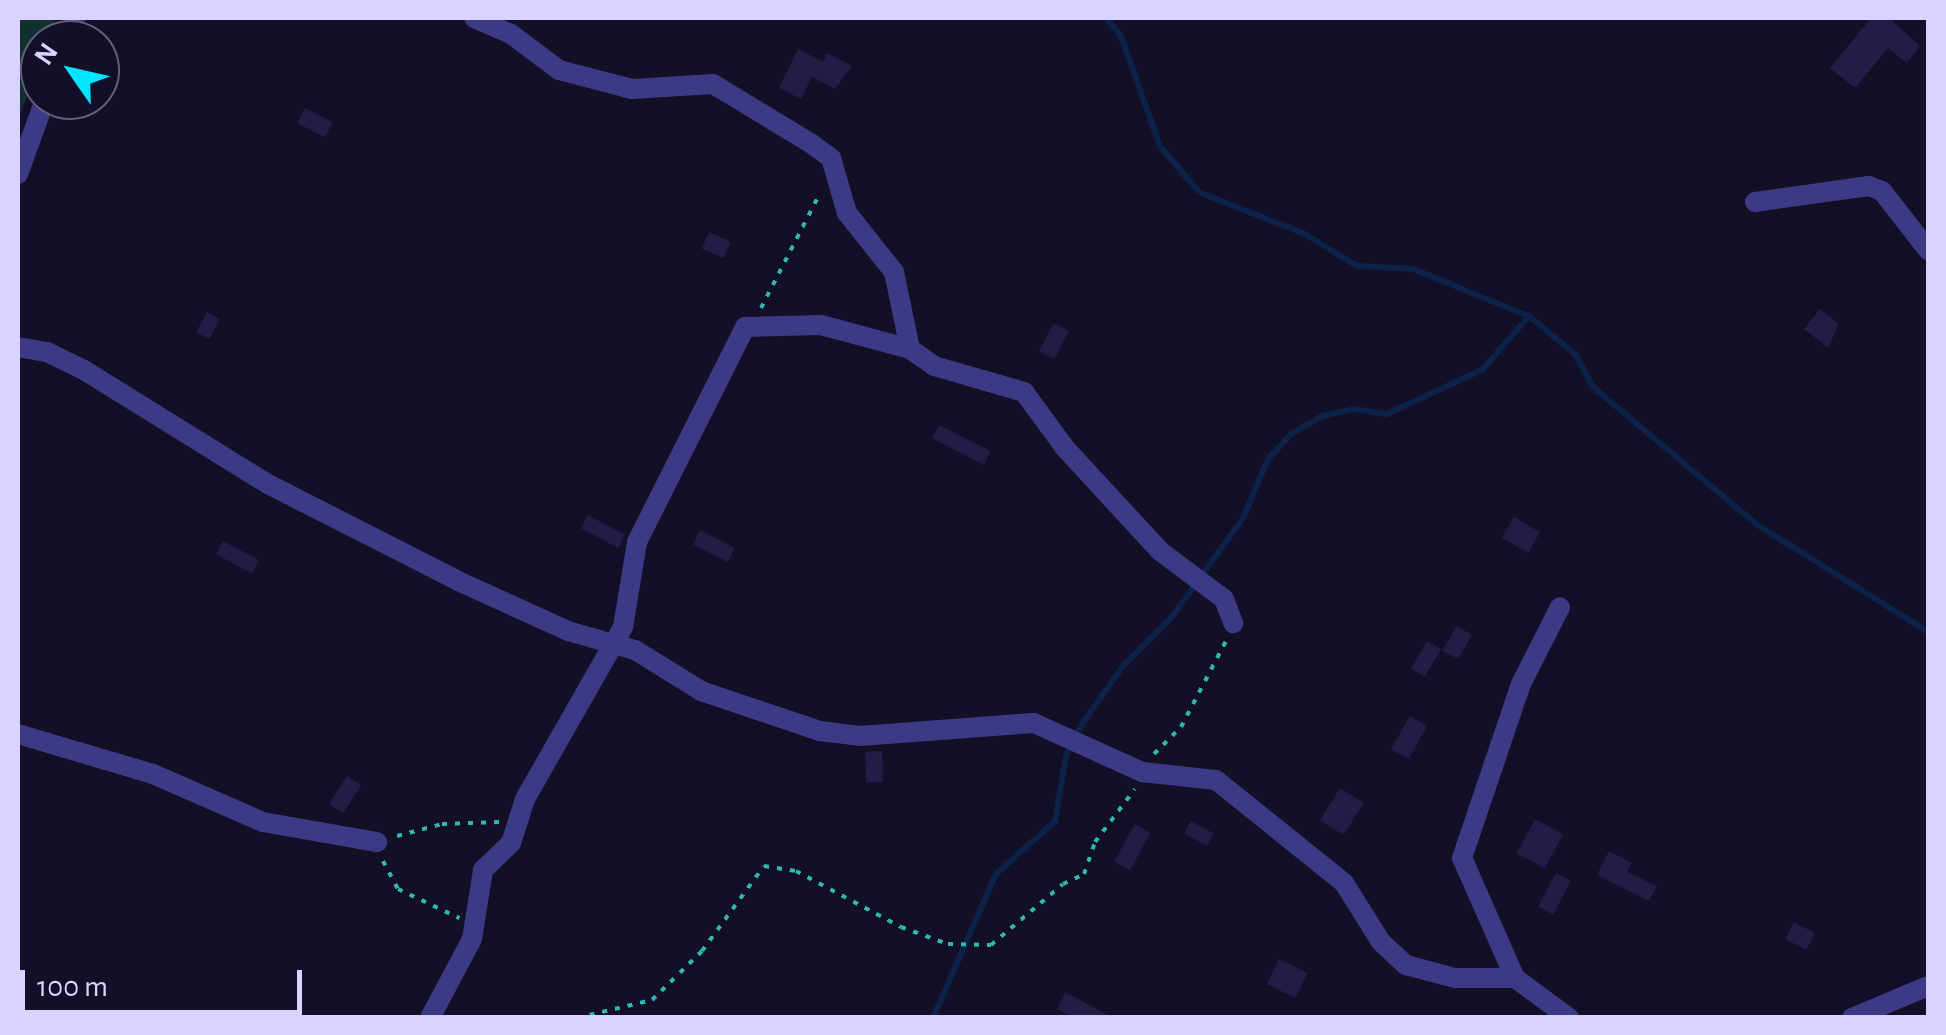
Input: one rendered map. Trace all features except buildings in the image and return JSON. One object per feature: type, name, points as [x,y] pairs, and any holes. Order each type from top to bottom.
[{"type":"street","points":[[474,18],[517,38],[559,70],[632,89],[713,84],[831,158],[848,213],[894,272],[910,350]]},
{"type":"street","points":[[18,174],[38,120]]},
{"type":"street","points":[[1755,202],[1869,186],[1882,191],[1928,250]]},
{"type":"street","points":[[430,1018],[472,938],[482,870],[507,849],[514,828],[629,614],[637,542],[745,327],[821,324],[910,350],[934,366],[1024,392],[1065,448],[1160,551],[1224,599],[1233,623]]},
{"type":"street","points":[[18,347],[48,352],[84,370],[268,484],[475,590],[568,632],[615,642],[700,691],[820,731],[902,735],[1034,723],[1142,772],[1206,777],[1226,785],[1344,882],[1381,942],[1406,965],[1455,978],[1514,978]]},
{"type":"street","points":[[1560,606],[1521,684],[1462,858],[1514,978],[1569,1018]]},
{"type":"street","points":[[18,734],[153,774],[263,822],[378,842]]},
{"type":"street","points":[[1852,1018],[1928,986]]},
{"type":"path","points":[[745,327],[796,249],[831,158]]},
{"type":"path","points":[[577,1018],[652,1000],[702,951],[764,866],[796,870],[934,939],[991,945],[1063,884],[1084,874],[1095,842],[1128,806],[1142,772],[1181,727],[1233,623]]},
{"type":"path","points":[[472,938],[465,920],[398,889],[378,842],[480,820],[514,828]]},
{"type":"green space","points":[[18,18],[56,18],[20,20],[18,120]]},
{"type":"waterway","points":[[1106,18],[1121,36],[1160,146],[1199,192],[1305,234],[1357,266],[1413,269],[1529,316],[1575,354],[1593,387],[1756,524],[1928,632]]},
{"type":"waterway","points":[[933,1018],[996,874],[1055,821],[1066,756],[1082,724],[1123,666],[1171,618],[1243,518],[1268,459],[1291,434],[1322,416],[1354,409],[1387,414],[1482,370],[1529,316]]}]
